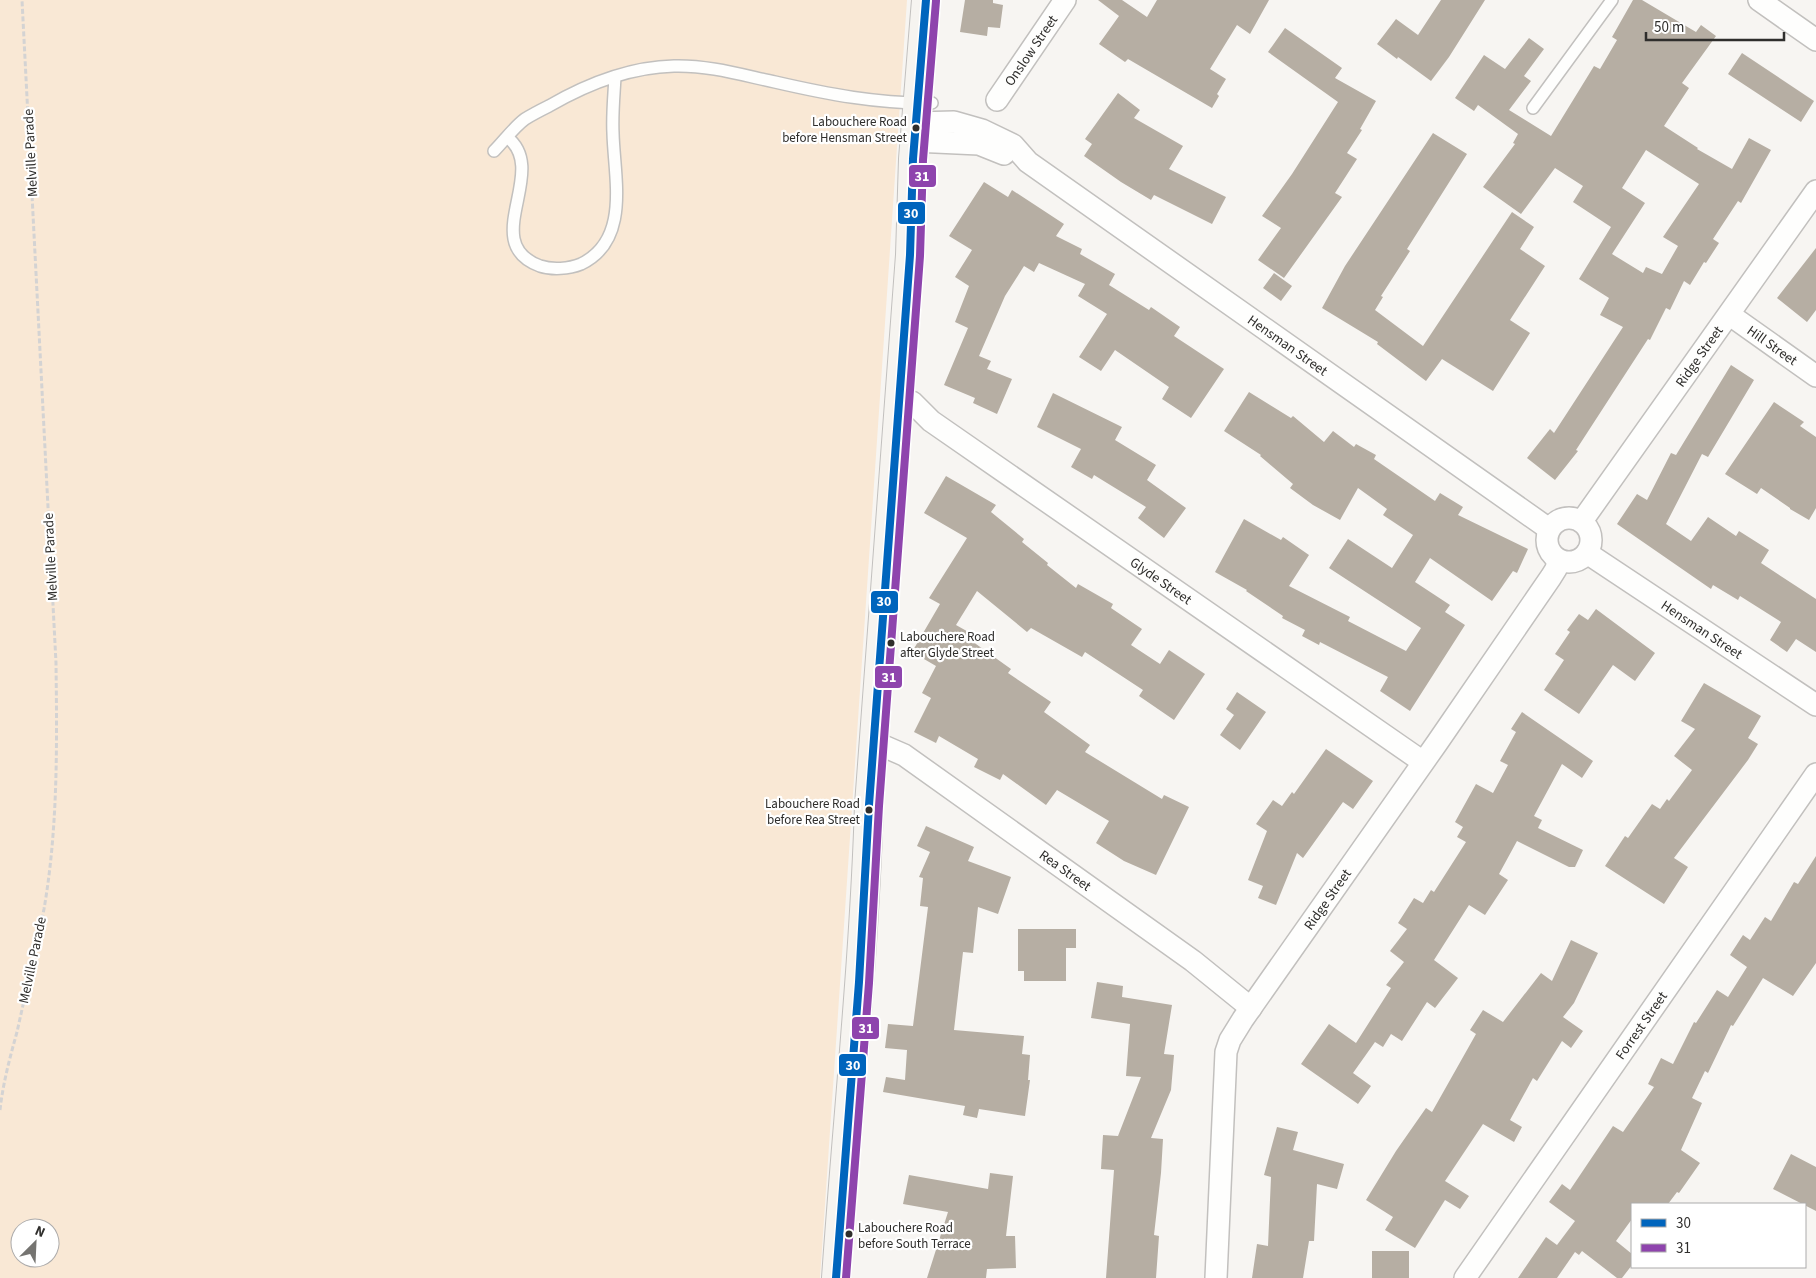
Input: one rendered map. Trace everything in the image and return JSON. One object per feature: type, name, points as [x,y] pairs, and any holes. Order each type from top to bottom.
[{"type":"main road","points":[[836,1278],[881,744],[906,401],[924,123],[926,0]]},
{"type":"main road","points":[[924,123],[939,0]]},
{"type":"main road","points":[[849,1278],[866,1061],[881,744]]},
{"type":"street","name":"Onslow Street","points":[[996,100],[1065,0]]},
{"type":"street","points":[[1758,0],[1816,40]]},
{"type":"street","name":"Hensman Street","points":[[924,123],[954,122],[982,130],[1013,145],[1028,162],[1549,529]]},
{"type":"street","name":"Ridge Street","points":[[1582,522],[1816,191]]},
{"type":"street","name":"Hill Street","points":[[1730,315],[1816,376]]},
{"type":"street","name":"Glyde Street","points":[[906,401],[939,427],[1423,762]]},
{"type":"street","points":[[1570,518],[1582,522],[1591,534],[1587,553],[1581,559],[1569,562],[1558,560],[1548,550],[1546,540],[1549,529],[1557,521],[1564,519],[1570,518]]},
{"type":"street","name":"Hensman Street","points":[[1587,553],[1816,705]]},
{"type":"street","name":"Ridge Street","points":[[1216,1278],[1226,1052],[1236,1029],[1551,577],[1556,569],[1558,560]]},
{"type":"street","name":"Rea Street","points":[[881,744],[904,756],[1185,955],[1251,1008]]},
{"type":"street","name":"Forrest Street","points":[[1465,1278],[1816,774]]},
{"type":"lane","points":[[1534,108],[1612,0]]},
{"type":"lane","points":[[494,151],[525,119],[563,98],[615,76],[637,70],[675,66],[704,68],[814,91],[880,101],[924,123]]},
{"type":"lane","points":[[507,137],[513,142],[519,152],[522,172],[512,233],[519,252],[530,262],[543,267],[560,269],[578,265],[591,258],[604,244],[611,231],[615,214],[616,165],[612,134],[615,76]]},
{"type":"path","name":"Melville Parade","points":[[0,1110],[2,1090],[44,909],[57,760],[56,663],[22,0]]},
{"type":"shaded area","points":[[0,0],[907,0],[820,1278],[0,1278]]},
{"type":"building","points":[[965,0],[993,0],[993,3],[1003,5],[1000,28],[988,27],[987,36],[960,32]]},
{"type":"building","points":[[1098,0],[1122,0],[1147,17],[1157,0],[1269,0],[1250,34],[1237,25],[1210,69],[1226,79],[1217,94],[1219,96],[1212,108],[1128,59],[1125,62],[1099,44],[1119,16]]},
{"type":"building","points":[[1441,0],[1485,0],[1449,57],[1431,81],[1377,44],[1396,19],[1418,35]]},
{"type":"building","points":[[1633,0],[1642,0],[1696,32],[1701,25],[1716,36],[1682,83],[1689,88],[1664,126],[1697,149],[1732,169],[1749,138],[1771,150],[1741,203],[1738,201],[1713,239],[1719,243],[1706,263],[1704,262],[1690,285],[1684,281],[1670,310],[1666,308],[1650,340],[1648,339],[1576,450],[1578,451],[1555,480],[1527,458],[1550,429],[1554,433],[1623,327],[1600,315],[1609,298],[1579,279],[1611,227],[1573,202],[1583,186],[1555,168],[1521,214],[1483,187],[1515,144],[1513,143],[1518,134],[1478,105],[1474,111],[1455,98],[1484,55],[1505,69],[1529,38],[1544,49],[1524,76],[1531,81],[1509,110],[1551,136],[1594,66],[1600,69],[1617,40],[1612,37]],"holes":[[[1646,150],[1699,184],[1663,237],[1678,246],[1662,274],[1646,267],[1643,273],[1612,254],[1645,203],[1622,188]]]},
{"type":"building","points":[[1285,28],[1342,68],[1335,78],[1376,101],[1360,129],[1362,130],[1347,153],[1357,159],[1335,193],[1342,197],[1284,278],[1258,260],[1281,228],[1262,216],[1292,174],[1338,102],[1268,52]]},
{"type":"building","points":[[1742,53],[1814,101],[1801,122],[1728,74]]},
{"type":"building","points":[[1118,93],[1140,110],[1134,118],[1183,146],[1169,169],[1226,197],[1212,224],[1154,195],[1151,200],[1084,156],[1092,144],[1085,139]]},
{"type":"building","points":[[1433,133],[1467,154],[1407,249],[1410,251],[1381,296],[1383,297],[1375,310],[1423,346],[1512,212],[1534,227],[1520,249],[1545,266],[1510,320],[1530,333],[1493,391],[1442,359],[1426,381],[1377,344],[1378,342],[1322,308],[1345,266]]},
{"type":"building","points":[[984,182],[1008,197],[1012,190],[1064,224],[1056,236],[1082,249],[1080,254],[1115,274],[1109,285],[1149,310],[1151,307],[1180,327],[1174,336],[1224,369],[1191,418],[1162,399],[1169,387],[1115,350],[1101,371],[1079,357],[1107,314],[1078,296],[1085,284],[1039,263],[1034,272],[1024,266],[1005,296],[979,356],[991,361],[987,369],[1012,379],[997,414],[973,403],[975,398],[944,385],[968,328],[955,322],[969,286],[955,277],[972,250],[949,236]]},
{"type":"building","points":[[1816,248],[1816,310],[1807,322],[1777,298]]},
{"type":"building","points":[[1274,273],[1292,286],[1281,301],[1263,288]]},
{"type":"building","points":[[1731,365],[1754,380],[1708,457],[1702,454],[1666,524],[1691,541],[1708,517],[1736,536],[1739,531],[1769,550],[1761,563],[1816,599],[1816,652],[1796,639],[1787,652],[1770,640],[1781,622],[1740,596],[1738,600],[1713,585],[1711,589],[1617,524],[1637,494],[1647,500],[1671,453],[1676,455]]},
{"type":"building","points":[[1249,392],[1291,418],[1293,416],[1324,442],[1333,431],[1354,447],[1356,444],[1376,455],[1374,459],[1435,501],[1440,493],[1463,507],[1458,515],[1528,549],[1517,573],[1513,571],[1492,601],[1430,558],[1415,582],[1450,605],[1445,612],[1465,625],[1410,711],[1380,691],[1388,677],[1320,642],[1319,645],[1302,636],[1305,630],[1282,618],[1283,616],[1247,590],[1215,572],[1244,519],[1281,540],[1283,537],[1309,555],[1289,586],[1350,617],[1348,621],[1406,651],[1421,628],[1329,568],[1348,539],[1392,568],[1413,535],[1383,515],[1387,509],[1358,488],[1340,520],[1313,505],[1290,488],[1293,484],[1261,455],[1224,431]]},
{"type":"building","points":[[1053,393],[1122,427],[1115,440],[1156,465],[1147,480],[1186,508],[1164,538],[1138,518],[1146,507],[1094,475],[1092,479],[1071,467],[1081,449],[1037,427]]},
{"type":"building","points":[[1774,402],[1804,422],[1800,426],[1816,437],[1816,508],[1809,520],[1761,488],[1757,494],[1725,474]]},
{"type":"building","points":[[946,476],[996,505],[991,512],[1024,539],[1022,542],[1048,563],[1047,565],[1076,588],[1078,584],[1113,604],[1111,608],[1142,629],[1131,645],[1160,664],[1169,650],[1205,674],[1174,720],[1139,696],[1143,690],[1085,652],[1082,657],[1031,628],[1027,632],[977,591],[956,625],[972,634],[969,639],[1011,669],[1008,673],[1051,702],[1044,712],[1090,745],[1085,752],[1162,799],[1164,795],[1189,807],[1156,875],[1124,861],[1096,843],[1109,821],[1057,790],[1046,805],[1003,774],[1000,780],[974,767],[978,759],[939,736],[936,743],[914,732],[931,698],[922,693],[936,666],[912,652],[940,604],[929,598],[967,538],[924,513]]},
{"type":"building","points":[[1596,609],[1655,653],[1635,681],[1613,665],[1579,714],[1544,690],[1564,660],[1555,654],[1570,632],[1567,630],[1579,614],[1588,620]]},
{"type":"building","points":[[1704,683],[1761,716],[1748,738],[1758,744],[1674,858],[1688,867],[1664,904],[1605,866],[1625,836],[1628,838],[1652,804],[1660,809],[1667,799],[1669,801],[1692,770],[1674,756],[1695,729],[1681,721]]},
{"type":"building","points":[[1237,692],[1266,712],[1240,750],[1220,735],[1234,715],[1226,709]]},
{"type":"building","points":[[1522,712],[1593,761],[1582,778],[1562,764],[1534,816],[1542,820],[1538,828],[1583,850],[1575,867],[1569,867],[1517,841],[1499,874],[1508,880],[1485,915],[1469,905],[1434,960],[1458,978],[1435,1008],[1427,1002],[1402,1041],[1391,1034],[1383,1047],[1375,1042],[1353,1073],[1371,1086],[1358,1104],[1301,1064],[1329,1024],[1356,1043],[1391,988],[1386,985],[1404,962],[1390,951],[1407,929],[1398,923],[1414,898],[1423,903],[1431,890],[1434,892],[1466,842],[1457,837],[1463,827],[1455,822],[1476,784],[1493,793],[1508,765],[1500,761],[1516,732],[1511,729]]},
{"type":"building","points":[[1326,749],[1373,781],[1353,809],[1343,802],[1303,858],[1297,853],[1276,905],[1258,898],[1263,886],[1248,880],[1267,831],[1256,824],[1273,800],[1282,806],[1292,792],[1294,794]]},
{"type":"building","points":[[926,826],[974,847],[968,861],[1011,877],[998,914],[978,907],[973,953],[963,952],[954,1030],[1024,1036],[1022,1054],[1030,1055],[1028,1080],[1030,1080],[1025,1116],[979,1109],[977,1118],[963,1115],[965,1106],[883,1092],[886,1077],[905,1080],[907,1050],[885,1048],[888,1024],[913,1026],[928,907],[920,906],[923,878],[919,877],[930,852],[917,846]]},
{"type":"building","points":[[1816,856],[1816,963],[1793,996],[1763,978],[1733,1026],[1731,1025],[1708,1073],[1705,1071],[1692,1098],[1702,1103],[1681,1150],[1700,1163],[1679,1193],[1677,1192],[1669,1203],[1631,1203],[1631,1220],[1616,1241],[1631,1253],[1631,1266],[1622,1278],[1617,1278],[1582,1251],[1579,1255],[1575,1252],[1557,1278],[1518,1278],[1546,1237],[1557,1245],[1575,1221],[1549,1202],[1562,1184],[1570,1190],[1613,1126],[1623,1132],[1654,1087],[1648,1084],[1661,1058],[1673,1064],[1694,1022],[1696,1023],[1717,990],[1728,997],[1747,967],[1730,955],[1743,935],[1750,940],[1765,917],[1771,921],[1794,882],[1798,884]]},
{"type":"building","points":[[1018,929],[1076,929],[1076,948],[1066,948],[1066,981],[1024,981],[1024,971],[1018,971]]},
{"type":"building","points":[[1571,940],[1598,953],[1574,1003],[1563,1017],[1583,1031],[1571,1048],[1562,1041],[1537,1081],[1533,1078],[1510,1120],[1522,1127],[1514,1142],[1483,1124],[1445,1181],[1469,1196],[1460,1209],[1445,1200],[1415,1248],[1385,1230],[1393,1217],[1366,1200],[1396,1151],[1426,1108],[1432,1112],[1476,1034],[1470,1030],[1483,1010],[1503,1022],[1541,973],[1552,981]]},
{"type":"building","points":[[1097,982],[1123,986],[1122,997],[1172,1005],[1164,1054],[1174,1055],[1171,1090],[1151,1138],[1163,1139],[1154,1235],[1159,1236],[1156,1278],[1106,1278],[1114,1170],[1101,1169],[1103,1135],[1118,1136],[1141,1077],[1126,1076],[1130,1024],[1091,1018]]},
{"type":"building","points":[[1277,1127],[1298,1132],[1293,1150],[1344,1164],[1337,1189],[1317,1184],[1314,1241],[1309,1241],[1303,1278],[1252,1278],[1257,1244],[1268,1246],[1271,1177],[1264,1175]]},
{"type":"building","points":[[1791,1154],[1816,1167],[1816,1211],[1806,1206],[1806,1203],[1800,1203],[1773,1189]]},
{"type":"building","points":[[990,1173],[1013,1176],[1006,1236],[1015,1236],[1016,1268],[987,1269],[986,1278],[927,1278],[948,1212],[903,1204],[909,1175],[988,1189]]},
{"type":"building","points":[[1372,1251],[1409,1251],[1409,1278],[1372,1278]]},
{"type":"transit line","name":"30","points":[[836,1278],[859,982],[869,805],[910,255],[913,159],[926,0]]},
{"type":"transit line","name":"31","points":[[846,1278],[869,983],[879,806],[920,256],[923,160],[936,1]]},
{"type":"place","name":"Labouchere Road before Hensman Street","points":[[916,128]]},
{"type":"place","name":"Labouchere Road after Glyde Street","points":[[891,643]]},
{"type":"place","name":"Labouchere Road before Rea Street","points":[[869,810]]},
{"type":"place","name":"Labouchere Road before South Terrace","points":[[849,1234]]}]
